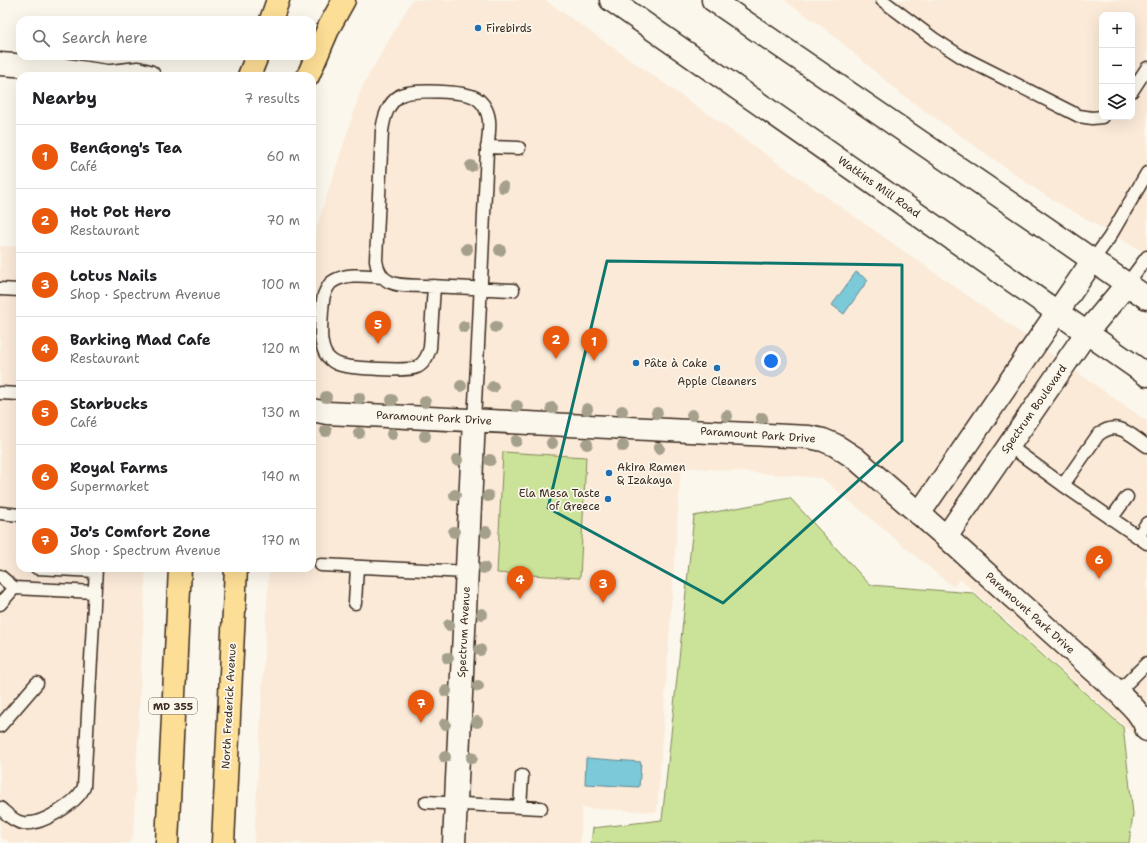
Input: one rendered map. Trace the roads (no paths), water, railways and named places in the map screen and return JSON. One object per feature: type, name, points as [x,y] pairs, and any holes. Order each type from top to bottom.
[{"type":"main road","points":[[272,16],[278,0]]},
{"type":"main road","points":[[316,57],[329,27],[344,0]]},
{"type":"main road","points":[[250,72],[254,60]]},
{"type":"main road","points":[[310,72],[315,60]]},
{"type":"main road","name":"MD 355","points":[[167,843],[180,572]]},
{"type":"main road","name":"North Frederick Avenue","points":[[223,843],[236,572]]},
{"type":"street","name":"Watkins Mill Road","points":[[611,0],[1058,311],[1147,375]]},
{"type":"street","points":[[713,0],[1147,298]]},
{"type":"street","points":[[0,64],[46,67],[80,72]]},
{"type":"street","points":[[919,514],[1093,260]]},
{"type":"street","name":"Spectrum Boulevard","points":[[946,537],[1087,332],[1127,284]]},
{"type":"street","name":"Paramount Park Drive","points":[[317,412],[810,437],[823,440],[835,445],[855,458],[946,537],[1118,692],[1138,712],[1147,730]]},
{"type":"street","name":"Spectrum Avenue","points":[[454,843],[474,420]]},
{"type":"lane","points":[[882,0],[934,39],[962,57],[1079,116],[1099,117]]},
{"type":"lane","points":[[1135,86],[1147,68]]},
{"type":"lane","points":[[474,420],[481,289],[487,147],[489,122],[488,115],[481,102],[474,96],[465,94],[416,91],[406,93],[394,101],[388,109],[384,119],[382,131],[376,260],[378,269],[383,277],[390,282],[398,284],[481,289],[513,290]]},
{"type":"lane","points":[[487,147],[519,148]]},
{"type":"lane","points":[[1093,260],[1109,238],[1147,173]]},
{"type":"lane","points":[[1127,284],[1147,257]]},
{"type":"lane","points":[[383,277],[345,277],[332,282],[326,290],[324,298],[322,345],[326,354],[336,363],[348,366],[406,369],[419,366],[427,356],[430,348],[434,286]]},
{"type":"lane","points":[[0,289],[16,290]]},
{"type":"lane","points":[[0,393],[16,394]]},
{"type":"lane","points":[[1064,485],[1098,435],[1104,430],[1117,427],[1147,446]]},
{"type":"lane","points":[[1008,445],[1142,540],[1147,523]]},
{"type":"lane","points":[[1112,519],[1126,497]]},
{"type":"lane","points":[[0,513],[16,515]]},
{"type":"lane","points":[[321,565],[467,572]]},
{"type":"lane","points":[[356,603],[357,567]]},
{"type":"lane","points":[[0,808],[15,821],[33,823],[42,821],[54,814],[76,798],[82,791],[85,782],[96,572]]},
{"type":"lane","points":[[0,576],[14,588],[95,592]]},
{"type":"lane","points":[[0,604],[14,588]]},
{"type":"lane","points":[[1118,692],[1147,663]]},
{"type":"lane","points":[[0,726],[37,683]]},
{"type":"lane","points":[[520,807],[522,776]]},
{"type":"lane","points":[[426,802],[541,808]]},
{"type":"water","points":[[856,272],[868,280],[844,314],[832,305]]},
{"type":"water","points":[[586,758],[641,762],[639,787],[585,784]]},
{"type":"place","name":"Firebirds","points":[[478,28]]},
{"type":"place","name":"Starbucks","points":[[378,344]]},
{"type":"place","name":"Hot Pot Hero","points":[[556,359]]},
{"type":"place","name":"BenGong's Tea","points":[[594,361]]},
{"type":"place","name":"Pâte à Cake","points":[[636,363]]},
{"type":"place","name":"Apple Cleaners","points":[[717,368]]},
{"type":"place","name":"Akira Ramen & Izakaya","points":[[609,473]]},
{"type":"place","name":"Ela Mesa Taste of Greece","points":[[608,499]]},
{"type":"place","name":"Royal Farms","points":[[1099,579]]},
{"type":"place","name":"Barking Mad Cafe","points":[[520,599]]},
{"type":"place","name":"Lotus Nails","points":[[603,603]]},
{"type":"place","name":"Jo's Comfort Zone","points":[[421,723]]}]
